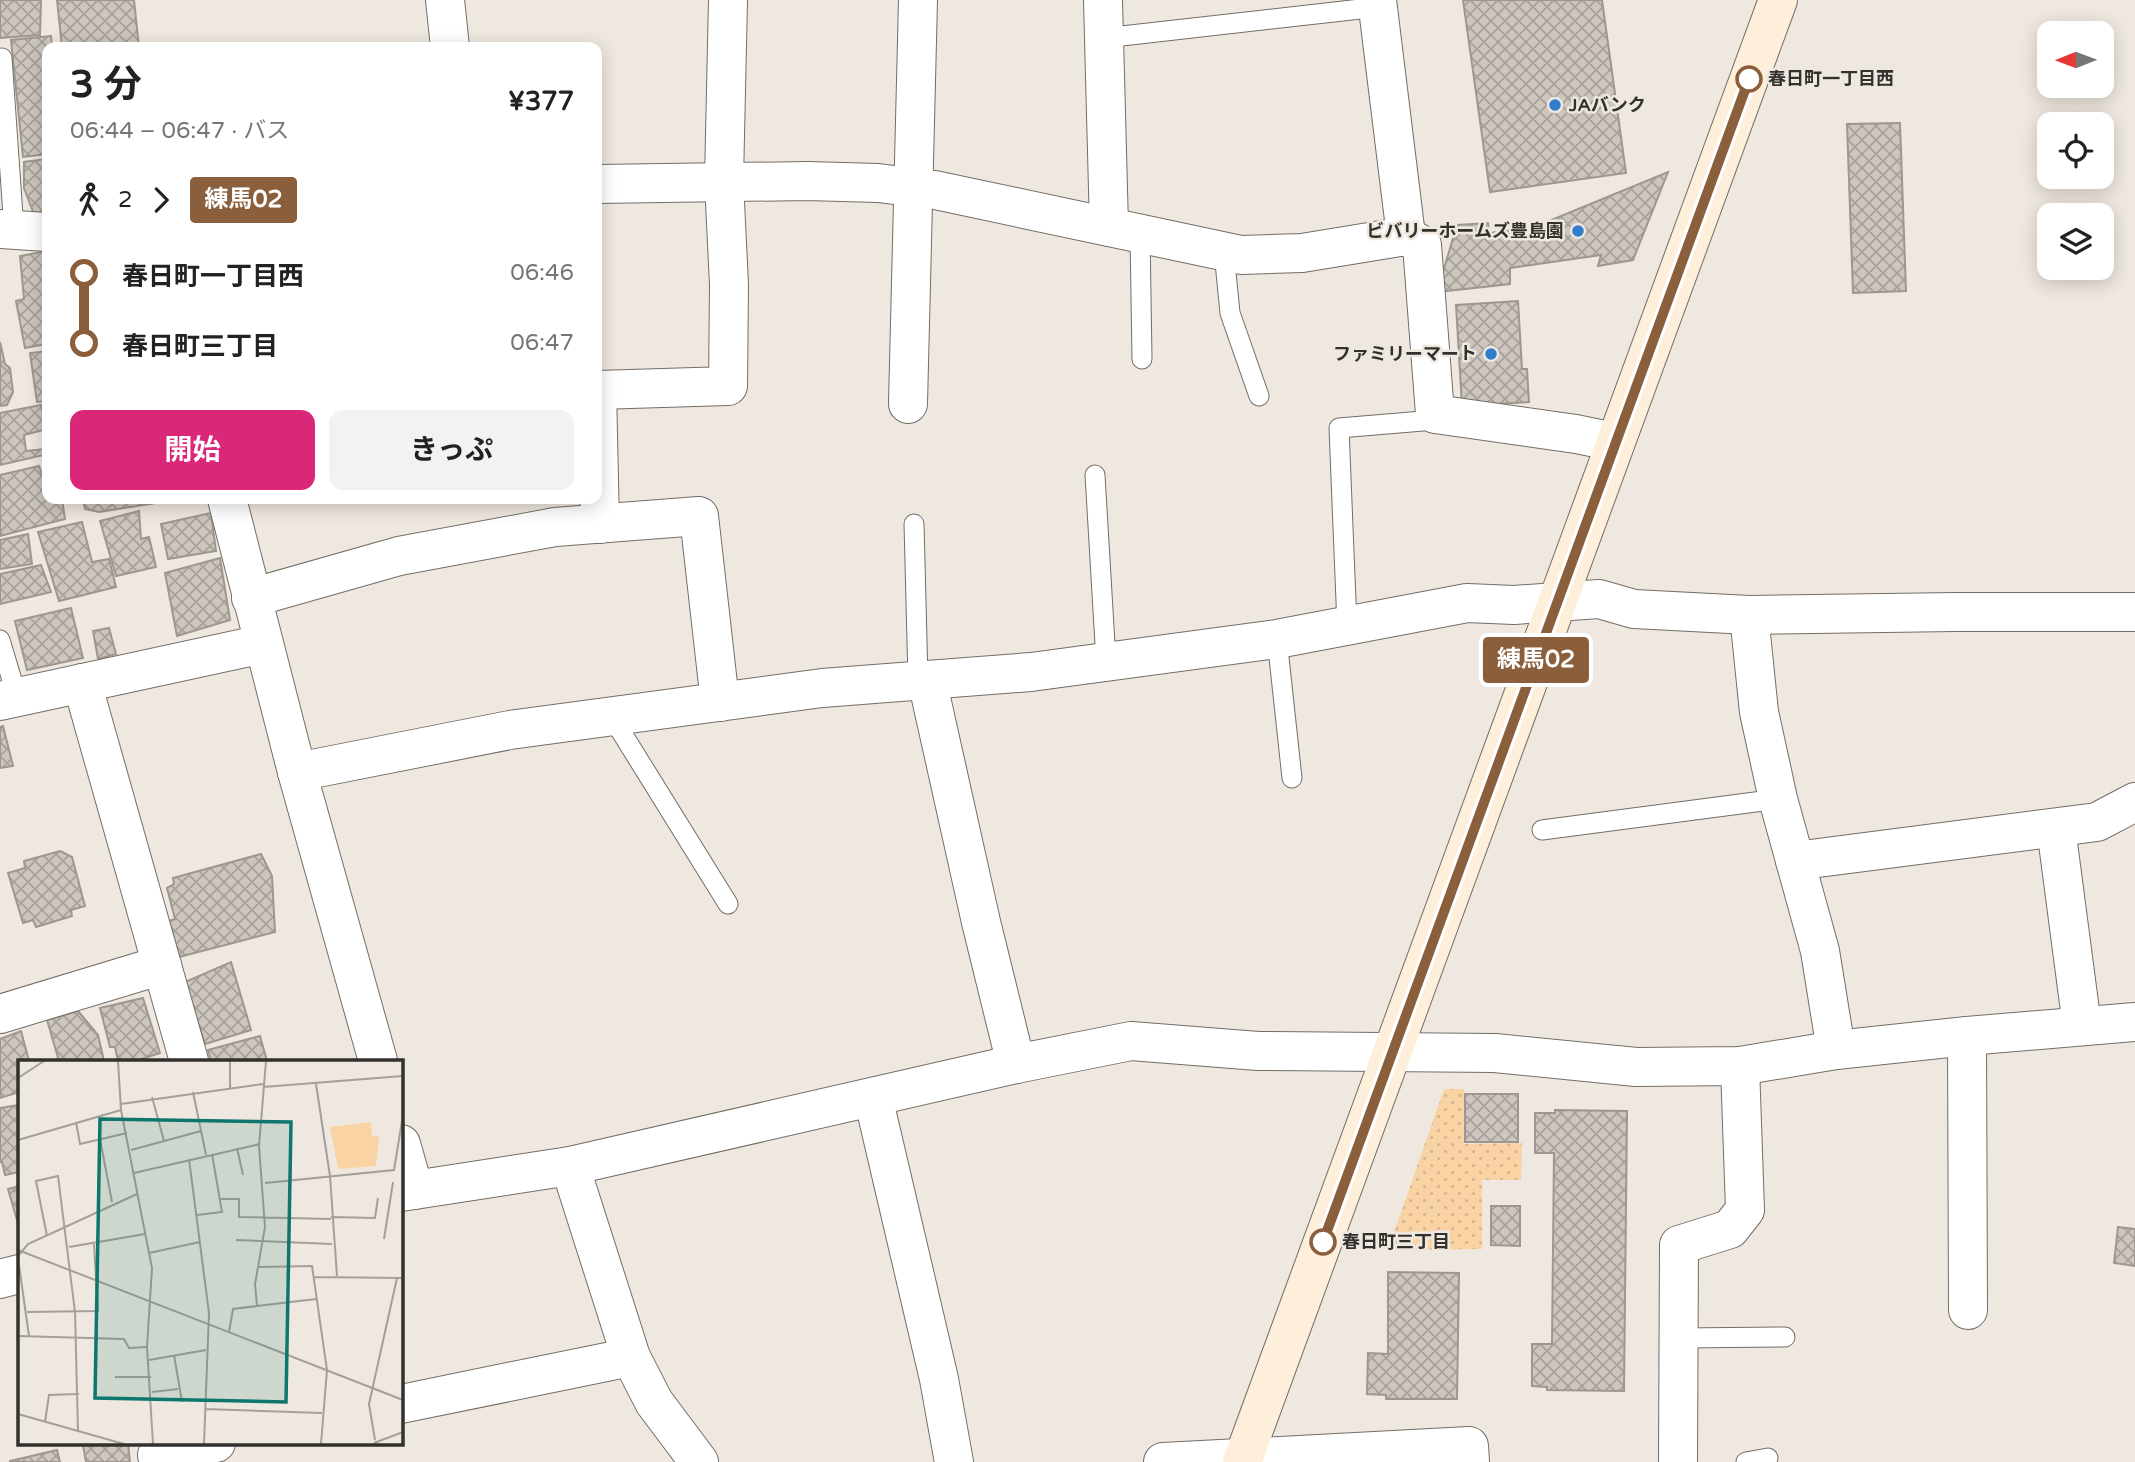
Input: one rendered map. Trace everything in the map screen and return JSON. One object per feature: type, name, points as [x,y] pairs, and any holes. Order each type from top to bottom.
[{"type":"main road","points":[[1243,1460],[1778,0]]},
{"type":"street","points":[[445,0],[449,42]]},
{"type":"street","points":[[602,390],[729,386],[729,285],[724,181],[728,0]]},
{"type":"street","points":[[908,404],[918,0]]},
{"type":"street","points":[[1103,0],[1104,38],[1125,230]]},
{"type":"street","points":[[1377,3],[1406,236]]},
{"type":"street","points":[[602,184],[724,181],[866,183],[935,190],[1241,255],[1302,253],[1406,236],[1422,245],[1435,414],[1615,442]]},
{"type":"street","points":[[228,504],[297,772],[378,1060]]},
{"type":"street","points":[[600,504],[600,524]]},
{"type":"street","points":[[251,598],[399,556],[555,527],[699,516],[720,702]]},
{"type":"street","points":[[297,772],[510,730],[822,688],[1031,671],[1277,639],[1467,603],[1514,605],[1599,599],[1634,609],[1749,615],[2135,612]]},
{"type":"street","points":[[1749,615],[1759,712],[1778,799],[1820,951],[1836,1050]]},
{"type":"street","points":[[9,699],[263,644]]},
{"type":"street","points":[[923,680],[1016,1064]]},
{"type":"street","points":[[82,683],[189,1060]]},
{"type":"street","points":[[1795,861],[2097,822],[2135,802]]},
{"type":"street","points":[[2056,828],[2082,1026]]},
{"type":"street","points":[[0,1014],[162,965]]},
{"type":"street","points":[[402,1152],[407,1191],[570,1166],[1016,1064],[1131,1041],[1258,1051],[1494,1053],[1636,1067],[1740,1066],[1836,1050],[2135,1022]]},
{"type":"street","points":[[1967,1036],[1968,1310]]},
{"type":"street","points":[[1678,1462],[1679,1245],[1730,1228],[1745,1210],[1740,1066]]},
{"type":"street","points":[[873,1097],[939,1379],[954,1462]]},
{"type":"street","points":[[570,1166],[631,1357],[654,1402],[699,1462]]},
{"type":"street","points":[[0,1279],[18,1274]]},
{"type":"street","points":[[402,1404],[631,1357]]},
{"type":"street","points":[[156,1453],[210,1444]]},
{"type":"street","points":[[1163,1462],[1243,1460],[1469,1446],[1469,1462]]},
{"type":"lane","points":[[1104,38],[1377,3]]},
{"type":"lane","points":[[2,58],[21,231]]},
{"type":"lane","points":[[1125,230],[1142,359]]},
{"type":"lane","points":[[1224,252],[1230,313],[1259,396]]},
{"type":"lane","points":[[1347,626],[1339,428],[1423,421],[1435,414]]},
{"type":"lane","points":[[1096,475],[1106,661]]},
{"type":"lane","points":[[914,524],[923,680]]},
{"type":"lane","points":[[1277,639],[1292,778]]},
{"type":"lane","points":[[0,640],[9,699]]},
{"type":"lane","points":[[612,717],[728,904]]},
{"type":"lane","points":[[1542,830],[1778,799]]},
{"type":"lane","points":[[1680,1338],[1785,1337]]},
{"type":"lane","points":[[1746,1462],[1768,1458]]},
{"type":"shaded area","points":[[1444,1089],[1464,1089],[1464,1144],[1522,1143],[1521,1180],[1482,1180],[1482,1249],[1388,1250]]},
{"type":"building","points":[[0,0],[41,0],[40,35],[0,38]]},
{"type":"building","points":[[57,0],[134,0],[138,42],[61,42]]},
{"type":"building","points":[[1463,0],[1602,0],[1626,173],[1490,192]]},
{"type":"building","points":[[51,36],[52,42],[42,42],[42,155],[23,157],[11,40]]},
{"type":"building","points":[[1900,123],[1906,291],[1853,293],[1847,124]]},
{"type":"building","points":[[42,160],[42,216],[35,217],[24,188],[24,162]]},
{"type":"building","name":"ビバリーホームズ豊島園","points":[[1668,172],[1633,260],[1598,266],[1601,255],[1510,268],[1510,284],[1437,292],[1457,225],[1488,223],[1489,233],[1532,228]]},
{"type":"building","points":[[42,252],[42,345],[25,348],[16,301],[24,299],[20,256]]},
{"type":"building","points":[[1518,301],[1522,369],[1527,369],[1529,402],[1462,406],[1456,305]]},
{"type":"building","points":[[0,342],[5,364],[10,368],[13,392],[7,405],[0,406]]},
{"type":"building","points":[[42,352],[42,402],[37,402],[30,353]]},
{"type":"building","points":[[41,405],[42,430],[24,435],[26,451],[42,449],[42,455],[0,465],[0,413]]},
{"type":"building","points":[[39,466],[42,474],[42,504],[63,504],[65,519],[0,536],[0,475]]},
{"type":"building","points":[[84,504],[149,504],[99,512],[85,509]]},
{"type":"building","points":[[139,511],[141,539],[149,537],[156,567],[116,576],[100,521]]},
{"type":"building","points":[[211,513],[216,551],[168,559],[161,524]]},
{"type":"building","points":[[82,522],[92,562],[109,559],[116,587],[59,601],[38,532]]},
{"type":"building","points":[[28,534],[32,564],[0,569],[0,540]]},
{"type":"building","points":[[220,558],[230,620],[177,636],[165,573]]},
{"type":"building","points":[[41,565],[51,592],[0,604],[0,574]]},
{"type":"building","points":[[71,608],[83,658],[27,670],[15,621]]},
{"type":"building","points":[[109,628],[116,654],[98,659],[93,631]]},
{"type":"building","points":[[3,726],[13,766],[0,768],[0,727]]},
{"type":"building","points":[[60,851],[72,857],[85,906],[71,910],[72,916],[36,927],[33,920],[23,923],[8,873],[25,868],[24,861]]},
{"type":"building","points":[[261,854],[272,876],[275,932],[179,957],[169,921],[175,919],[167,888],[174,884],[173,878]]},
{"type":"building","points":[[231,962],[251,1030],[205,1044],[185,982]]},
{"type":"building","points":[[143,998],[160,1053],[138,1060],[118,1060],[115,1047],[110,1047],[100,1008]]},
{"type":"building","points":[[78,1011],[98,1035],[104,1060],[59,1060],[47,1020]]},
{"type":"building","points":[[21,1031],[29,1060],[18,1060],[18,1092],[0,1098],[0,1039]]},
{"type":"building","points":[[260,1036],[267,1060],[211,1060],[208,1050]]},
{"type":"building","points":[[1465,1094],[1518,1094],[1518,1142],[1465,1142]]},
{"type":"building","points":[[18,1105],[18,1172],[5,1175],[0,1162],[0,1108]]},
{"type":"building","points":[[1555,1110],[1627,1111],[1624,1391],[1547,1390],[1547,1387],[1532,1386],[1532,1344],[1552,1344],[1554,1153],[1535,1153],[1535,1113],[1555,1113]]},
{"type":"building","points":[[18,1186],[18,1224],[8,1189]]},
{"type":"building","points":[[1491,1206],[1520,1206],[1520,1246],[1491,1245]]},
{"type":"building","points":[[2118,1227],[2135,1229],[2135,1266],[2114,1263]]},
{"type":"building","points":[[1388,1272],[1459,1273],[1457,1399],[1386,1399],[1386,1395],[1367,1394],[1368,1353],[1388,1354]]},
{"type":"building","points":[[128,1444],[130,1462],[86,1462],[83,1445]]},
{"type":"building","points":[[57,1450],[60,1462],[10,1462],[10,1461]]},
{"type":"bus line","name":"練馬02","points":[[1323,1242],[1749,79]]},
{"type":"place","name":"春日町一丁目西","points":[[1749,79]]},
{"type":"place","name":"JAバンク","points":[[1555,105]]},
{"type":"place","name":"ビバリーホームズ豊島園","points":[[1578,231]]},
{"type":"place","name":"ファミリーマート","points":[[1491,354]]},
{"type":"place","name":"春日町三丁目","points":[[1323,1242]]}]
